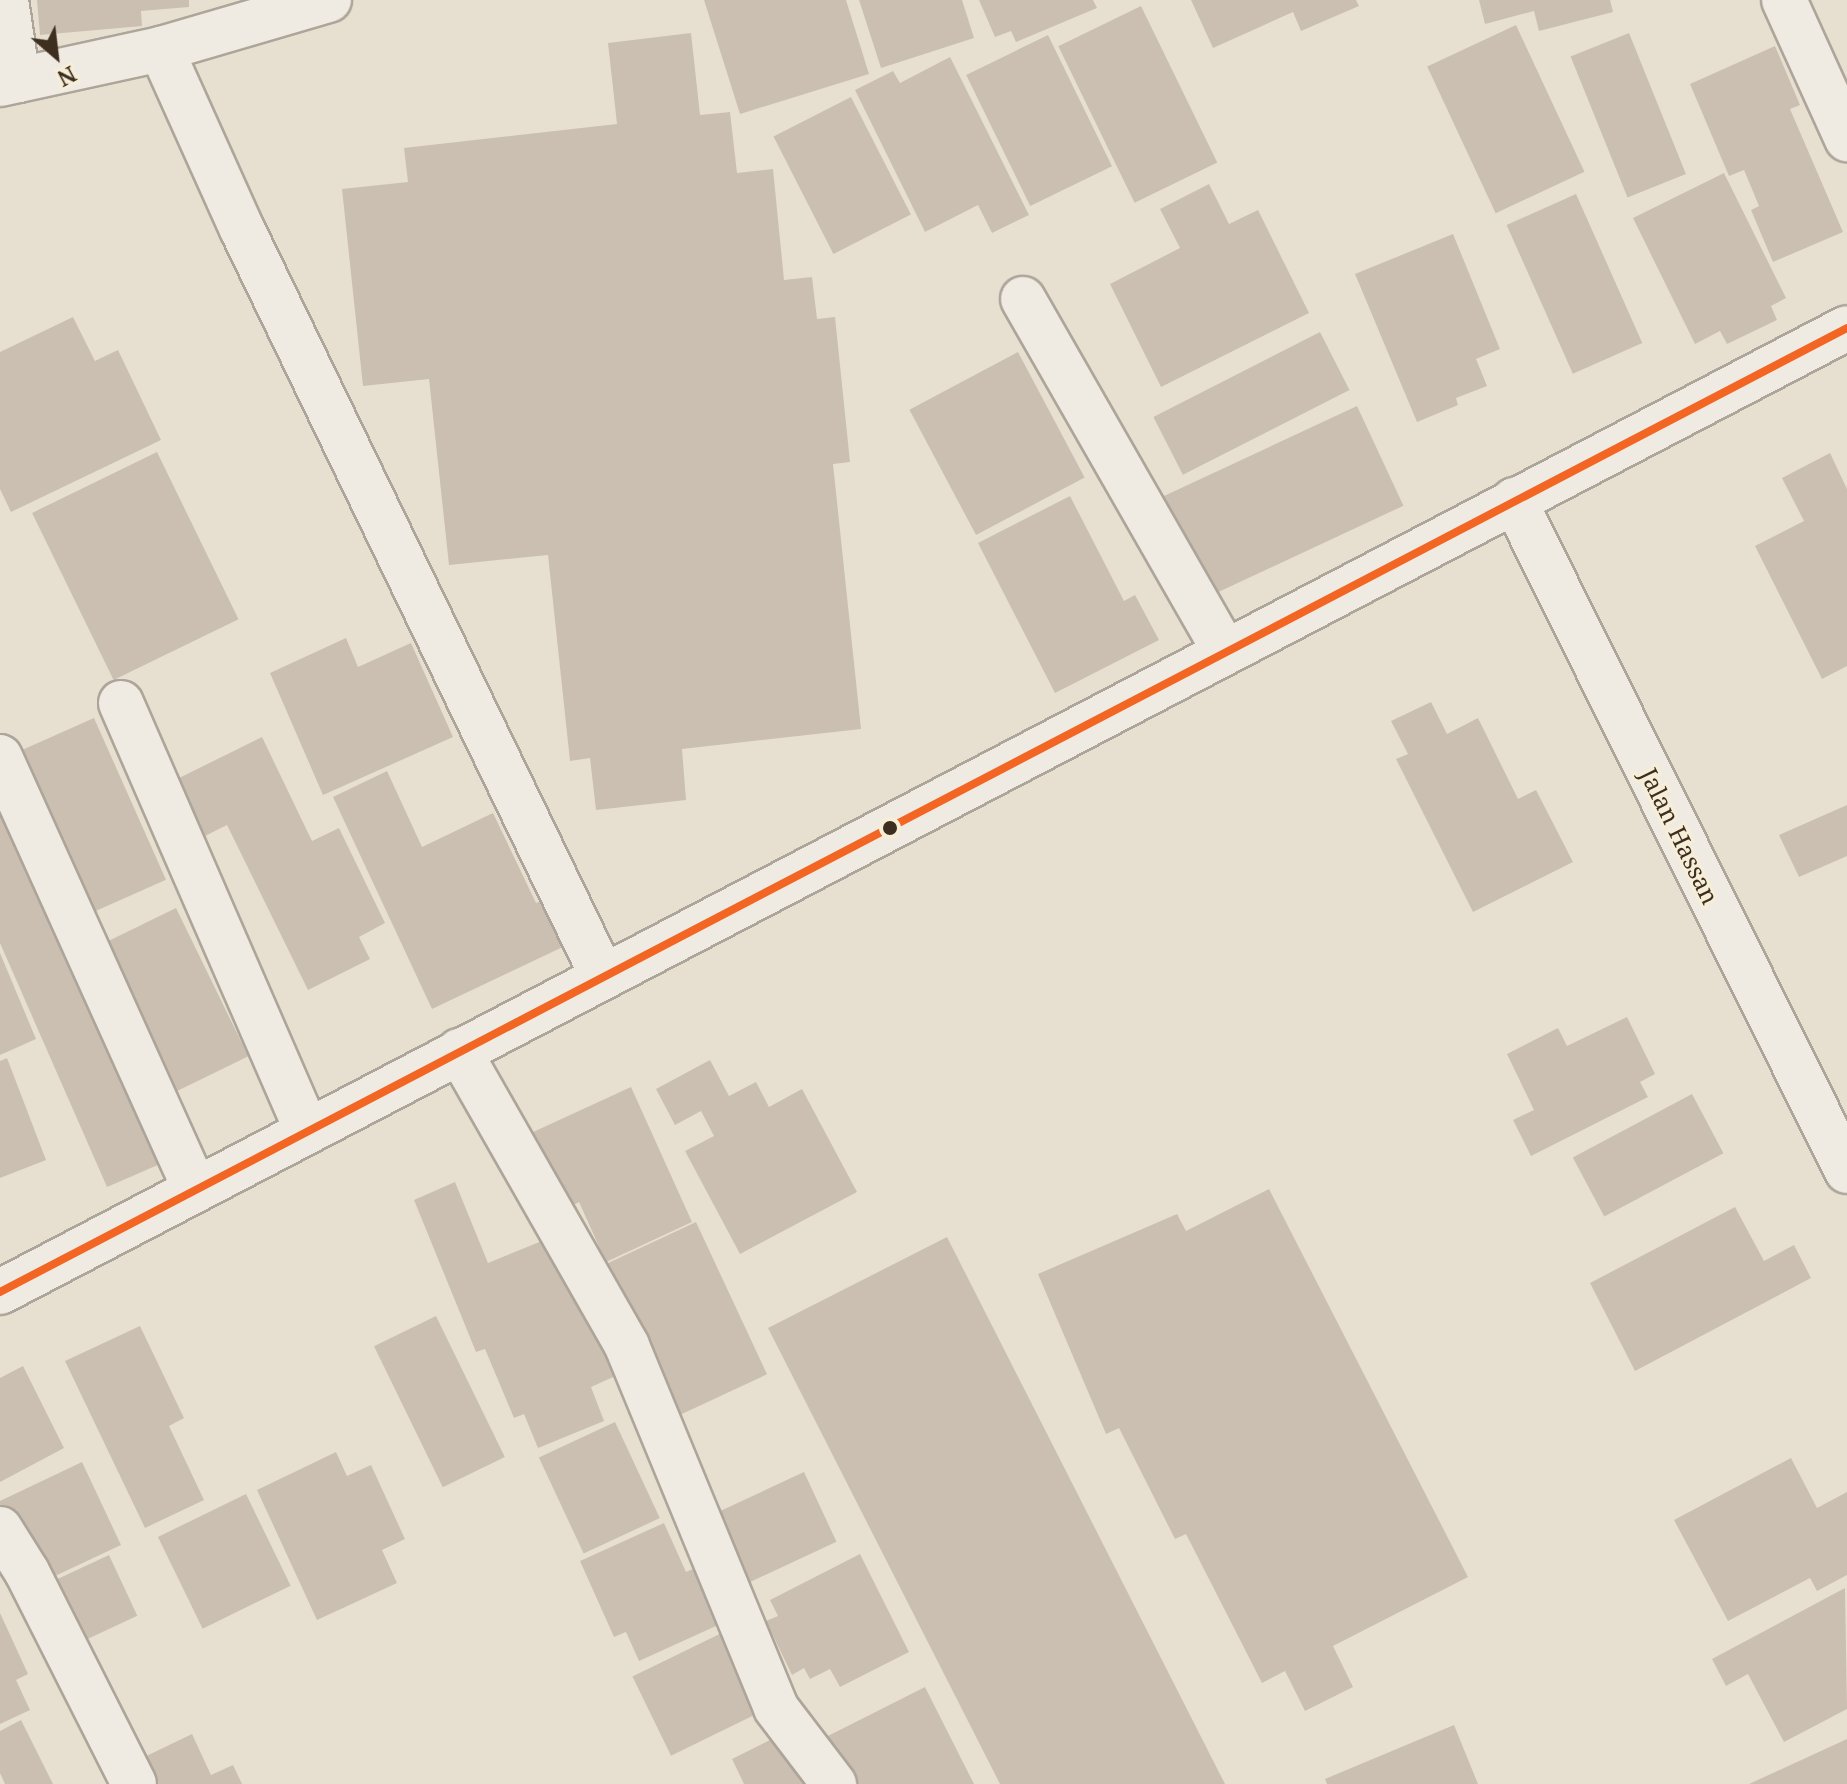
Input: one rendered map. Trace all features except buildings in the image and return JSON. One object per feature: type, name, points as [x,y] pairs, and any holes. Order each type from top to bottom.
[{"type":"street","points":[[6,0],[9,82],[161,49],[329,0]]},
{"type":"street","points":[[1784,0],[1847,139]]},
{"type":"street","points":[[161,49],[242,229],[601,973]]},
{"type":"street","points":[[1023,299],[1224,650]]},
{"type":"street","points":[[0,1292],[601,973],[1847,328]]},
{"type":"street","name":"Jalan Hassan","points":[[1514,500],[1832,1110],[1847,1171]]},
{"type":"street","points":[[121,703],[307,1131]]},
{"type":"street","points":[[0,757],[195,1189]]},
{"type":"street","points":[[459,1051],[627,1346],[776,1708],[834,1784]]},
{"type":"street","points":[[0,1529],[27,1572],[134,1784]]},
{"type":"transit line","points":[[0,1292],[1847,328]]}]
